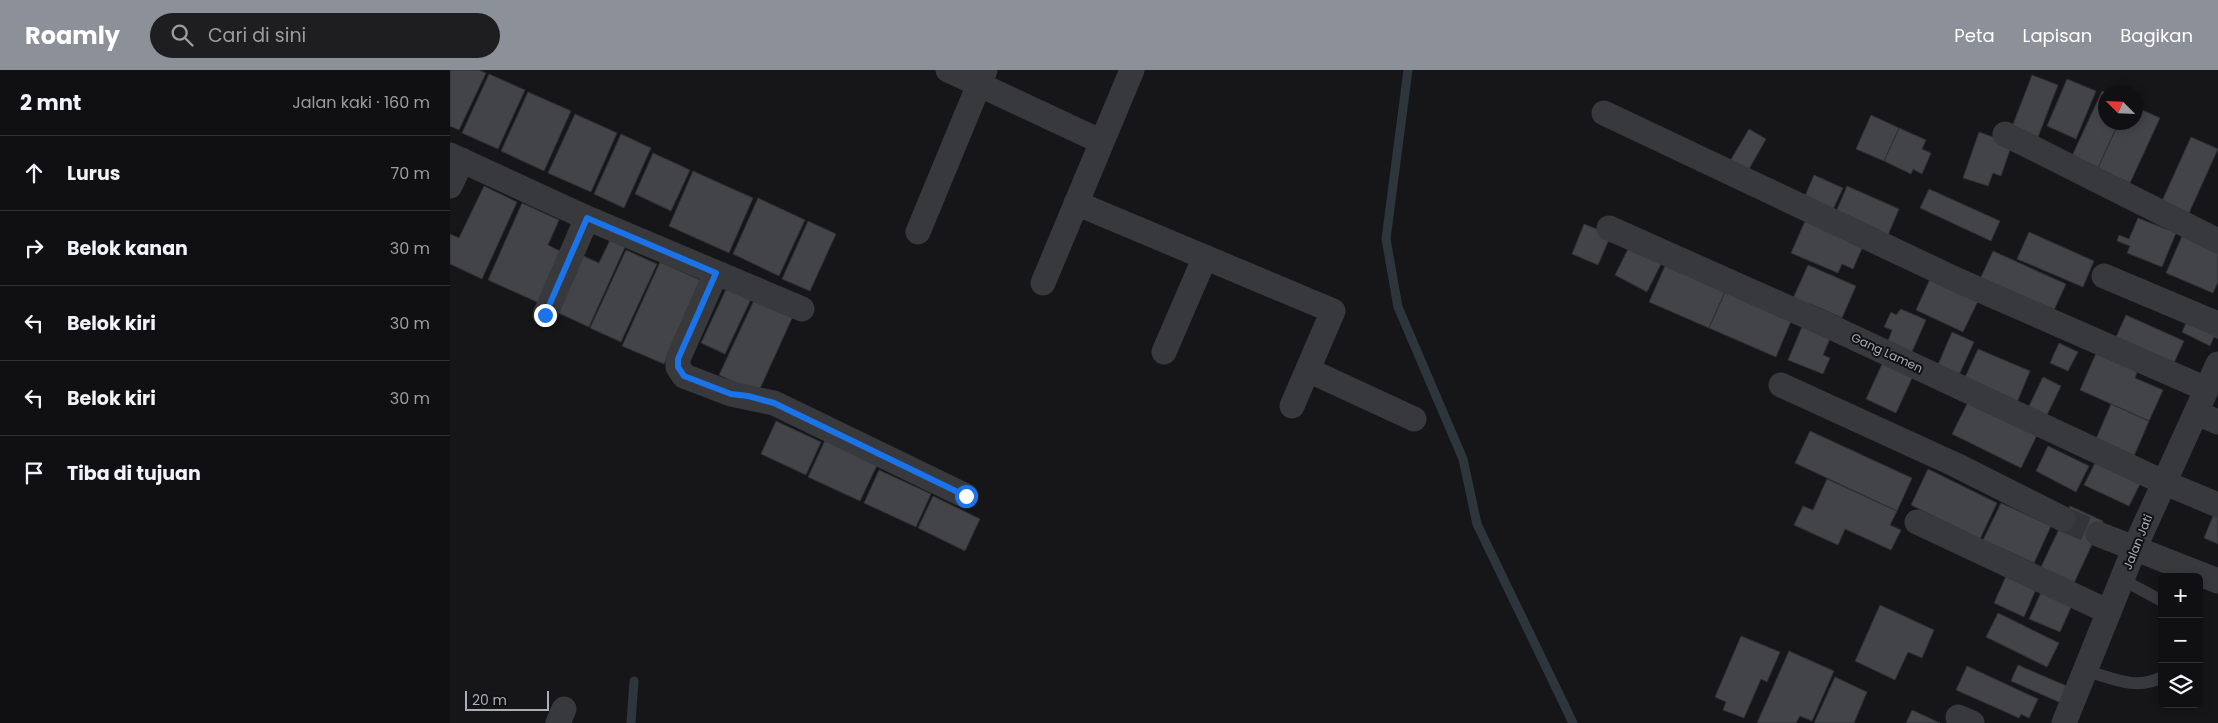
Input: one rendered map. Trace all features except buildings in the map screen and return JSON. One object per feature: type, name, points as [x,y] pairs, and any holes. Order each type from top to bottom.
[{"type":"street","points":[[948,70],[982,77],[1102,142]]},
{"type":"street","points":[[1043,283],[1132,70]]},
{"type":"street","points":[[918,232],[982,77]]},
{"type":"street","points":[[1604,113],[1957,280],[2206,389]]},
{"type":"street","points":[[2004,134],[2218,241]]},
{"type":"street","points":[[450,186],[456,157],[587,218],[802,309]]},
{"type":"street","points":[[1076,203],[1333,311],[1292,406]]},
{"type":"street","points":[[545,315],[587,218]]},
{"type":"street","name":"Gang Lamen","points":[[1608,228],[1829,326],[2163,482],[2218,505]]},
{"type":"street","points":[[1164,352],[1205,257]]},
{"type":"street","points":[[716,273],[678,359],[678,367],[684,376],[731,394],[748,396],[774,403],[966,496]]},
{"type":"street","points":[[2104,276],[2218,324]]},
{"type":"street","name":"Jalan Jati","points":[[2064,723],[2087,671],[2109,612],[2163,482],[2207,418],[2206,389],[2218,364]]},
{"type":"street","points":[[1308,370],[1414,419]]},
{"type":"street","points":[[1781,386],[1956,465],[2063,519]]},
{"type":"street","points":[[1917,522],[2109,612]]},
{"type":"street","points":[[2098,534],[2136,547],[2218,581]]},
{"type":"lane","points":[[2123,580],[2158,599]]},
{"type":"lane","points":[[2087,671],[2132,684],[2146,684],[2158,679]]},
{"type":"waterway","points":[[1408,70],[1386,239],[1398,307],[1463,459],[1477,524],[1573,723]]},
{"type":"waterway","points":[[631,723],[634,681]]},
{"type":"tunnel","points":[[2063,519],[2098,534]]},
{"type":"route","points":[[545,315],[587,218],[716,273],[678,359],[678,367],[684,376],[731,394],[748,396],[774,403],[966,496]]}]
